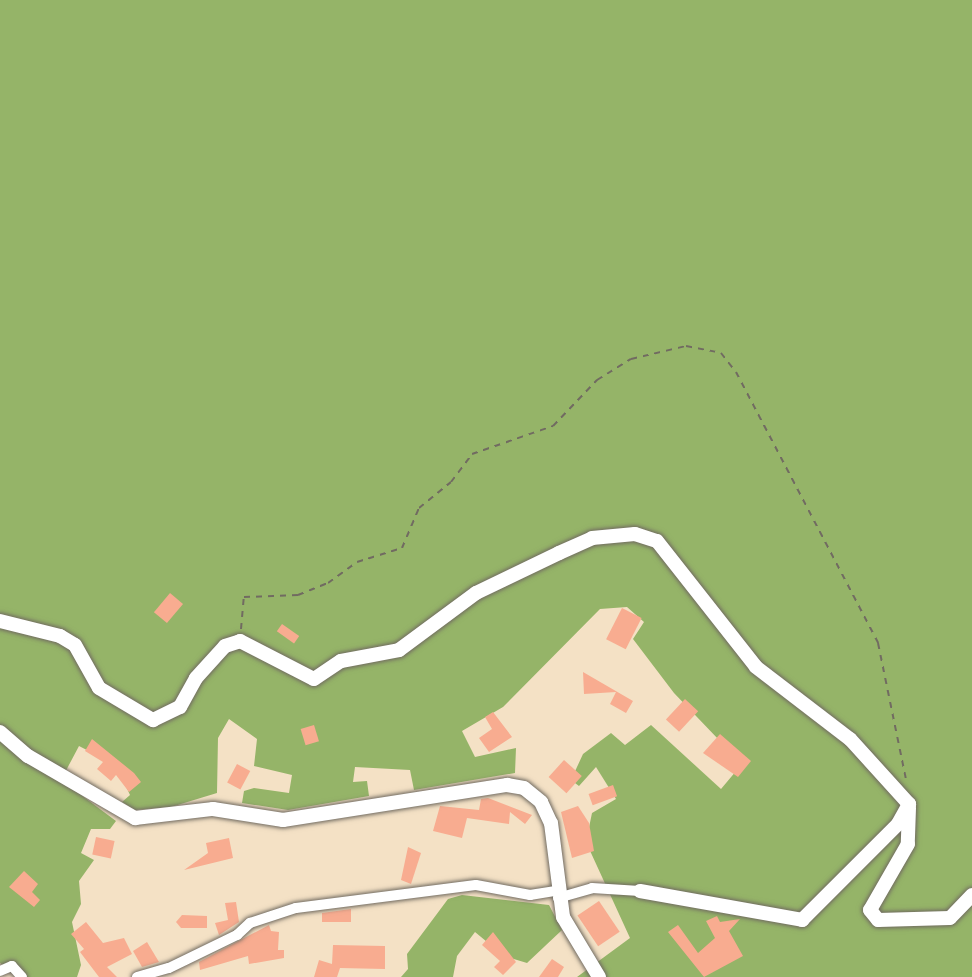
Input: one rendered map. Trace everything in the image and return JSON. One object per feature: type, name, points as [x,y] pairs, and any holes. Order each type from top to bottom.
[{"type":"street","points":[[0,621],[60,636],[75,645],[99,688],[153,720],[180,707],[196,678],[225,646],[240,641],[314,679],[341,661],[399,650],[476,593],[592,538],[635,534],[657,541],[756,667],[850,739],[909,804],[908,844],[870,910],[878,920],[950,918],[972,895]]},
{"type":"street","points":[[0,732],[28,756],[135,818],[213,809],[283,820],[507,785],[524,788],[541,802],[551,823],[557,895],[563,917],[599,977]]},
{"type":"street","points":[[137,977],[169,968],[237,935],[250,923],[296,908],[476,885],[530,895],[557,895],[592,888],[640,891],[802,920],[898,824],[909,804]]},
{"type":"street","points":[[0,971],[12,966],[22,977]]},
{"type":"green space","points":[[0,0],[972,0],[972,977],[577,977],[630,938],[586,842],[592,813],[616,799],[596,767],[579,786],[571,780],[583,754],[611,733],[625,745],[651,725],[721,789],[742,764],[674,693],[633,639],[644,622],[627,607],[600,609],[503,707],[462,731],[475,757],[516,748],[515,773],[414,790],[410,770],[355,767],[353,782],[367,781],[369,796],[288,810],[242,803],[244,791],[254,788],[289,793],[292,775],[254,766],[257,739],[229,719],[218,738],[217,793],[171,807],[135,810],[122,802],[130,795],[116,765],[79,746],[61,780],[116,821],[110,829],[91,829],[81,853],[94,860],[79,881],[81,904],[72,922],[81,965],[77,977],[19,977],[0,963]]},
{"type":"green space","points":[[462,895],[549,905],[562,930],[527,963],[504,956],[475,932],[457,956],[453,977],[401,977],[408,969],[407,954],[448,899]]},
{"type":"building","points":[[170,593],[183,604],[167,623],[154,612]]},
{"type":"building","points":[[622,608],[642,618],[626,649],[606,639]]},
{"type":"building","points":[[282,624],[299,636],[294,643],[277,631]]},
{"type":"building","points":[[583,672],[633,701],[626,713],[610,704],[616,692],[584,694]]},
{"type":"building","points":[[685,699],[698,711],[679,732],[666,719]]},
{"type":"building","points":[[493,712],[512,737],[489,752],[479,738],[492,729],[485,717]]},
{"type":"building","points":[[314,725],[319,741],[306,745],[301,729]]},
{"type":"building","points":[[720,734],[751,761],[738,777],[703,753]]},
{"type":"building","points":[[92,739],[141,782],[129,792],[116,775],[111,781],[97,769],[103,762],[85,751]]},
{"type":"building","points":[[564,760],[582,776],[566,793],[549,777]]},
{"type":"building","points":[[237,764],[250,771],[240,790],[227,783]]},
{"type":"building","points":[[613,785],[617,796],[593,805],[589,794]]},
{"type":"building","points":[[488,798],[532,815],[525,824],[510,812],[509,824],[467,818],[462,838],[433,831],[440,806],[479,810],[481,799]]},
{"type":"building","points":[[578,806],[589,823],[594,851],[572,858],[561,812]]},
{"type":"building","points":[[96,837],[115,841],[111,859],[92,855]]},
{"type":"building","points":[[229,838],[233,858],[184,870],[208,853],[206,843]]},
{"type":"building","points":[[408,847],[421,853],[411,884],[401,880]]},
{"type":"building","points":[[24,871],[38,884],[32,892],[40,900],[34,907],[9,887]]},
{"type":"building","points":[[599,901],[620,932],[598,946],[577,916]]},
{"type":"building","points":[[236,902],[239,922],[219,935],[215,923],[228,920],[225,903]]},
{"type":"building","points":[[351,909],[351,922],[322,922],[322,913]]},
{"type":"building","points":[[182,915],[207,916],[207,928],[181,928],[176,922]]},
{"type":"building","points":[[717,916],[720,922],[740,919],[729,931],[743,956],[704,977],[668,932],[678,925],[698,953],[715,938],[706,921]]},
{"type":"building","points":[[86,922],[103,943],[124,938],[132,954],[107,967],[117,977],[99,977],[80,952],[84,949],[71,934]]},
{"type":"building","points":[[269,925],[271,931],[279,932],[278,950],[284,950],[284,958],[249,964],[248,956],[200,970],[199,962]]},
{"type":"building","points":[[493,932],[516,962],[503,975],[494,967],[500,961],[482,945]]},
{"type":"building","points":[[147,942],[159,962],[142,967],[133,951]]},
{"type":"building","points":[[333,945],[385,946],[385,969],[340,968],[337,977],[314,977],[319,960],[332,964]]},
{"type":"building","points":[[552,959],[564,967],[558,977],[539,977]]}]
